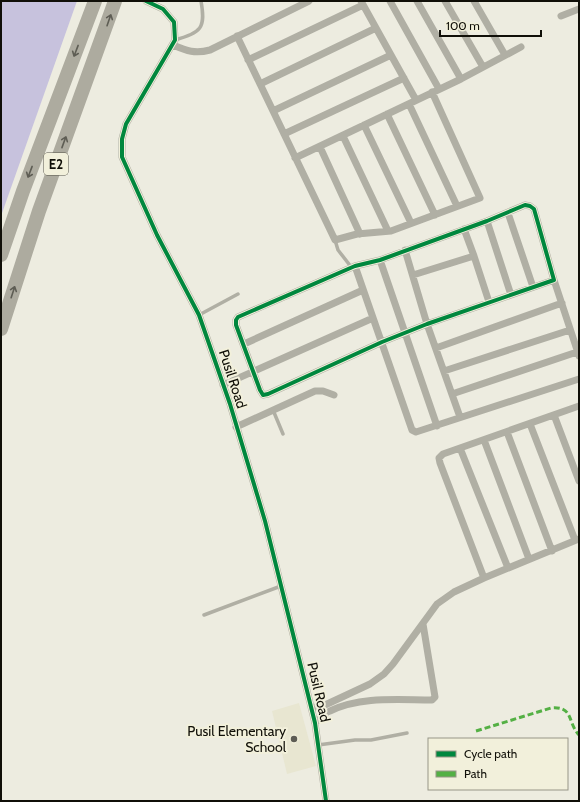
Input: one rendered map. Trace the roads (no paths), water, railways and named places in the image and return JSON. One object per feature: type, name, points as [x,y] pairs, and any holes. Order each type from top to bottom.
[{"type":"highway","name":"E2","points":[[1,255],[23,191],[94,1]]},
{"type":"highway","name":"E2","points":[[1,329],[35,223],[115,1]]},
{"type":"street","points":[[147,1],[163,9],[174,22],[174,42],[188,51],[200,52],[210,50],[309,1]]},
{"type":"street","points":[[237,36],[335,240],[360,234],[388,231],[480,198],[436,91],[390,1]]},
{"type":"street","points":[[417,1],[461,79]]},
{"type":"street","points":[[445,1],[482,67]]},
{"type":"street","points":[[474,1],[505,55]]},
{"type":"street","points":[[248,60],[362,3],[416,100]]},
{"type":"street","points":[[561,16],[579,9]]},
{"type":"street","points":[[260,84],[376,28]]},
{"type":"street","name":"Pusil Road","points":[[174,42],[126,124],[122,139],[122,157],[157,235],[199,315],[223,385],[265,521],[282,586],[312,708],[326,801]]},
{"type":"street","points":[[295,158],[461,79],[521,47]]},
{"type":"street","points":[[273,111],[391,55]]},
{"type":"street","points":[[284,134],[404,78]]},
{"type":"street","points":[[409,104],[457,206]]},
{"type":"street","points":[[387,114],[435,214]]},
{"type":"street","points":[[364,126],[411,223]]},
{"type":"street","points":[[343,136],[388,231]]},
{"type":"street","points":[[320,147],[360,234]]},
{"type":"street","points":[[452,394],[578,354],[554,280],[534,209],[530,206],[525,205],[487,221],[464,228],[380,260],[354,267],[238,317],[236,320],[236,325],[263,395],[382,342],[427,324],[554,280]]},
{"type":"street","points":[[508,212],[533,287]]},
{"type":"street","points":[[487,221],[511,295]]},
{"type":"street","points":[[464,228],[489,302]]},
{"type":"street","points":[[405,250],[427,324],[460,417]]},
{"type":"street","points":[[413,275],[474,256]]},
{"type":"street","points":[[380,260],[437,426]]},
{"type":"street","points":[[354,267],[382,342],[412,430],[416,432],[579,379]]},
{"type":"street","points":[[244,344],[363,290]]},
{"type":"street","points":[[436,348],[562,303]]},
{"type":"street","points":[[223,385],[373,318]]},
{"type":"street","points":[[444,371],[570,330]]},
{"type":"street","points":[[236,427],[315,391],[323,391],[334,395]]},
{"type":"street","points":[[484,578],[439,458],[443,454],[578,408]]},
{"type":"street","points":[[554,415],[579,481]]},
{"type":"street","points":[[312,708],[325,705],[370,684],[384,674],[437,604],[444,597],[484,578],[577,540],[530,424]]},
{"type":"street","points":[[507,432],[552,551]]},
{"type":"street","points":[[484,440],[529,559]]},
{"type":"street","points":[[460,448],[508,568]]},
{"type":"street","points":[[315,723],[328,711],[356,702],[386,700],[432,700],[435,697],[423,624]]},
{"type":"lane","points":[[174,42],[190,36],[200,28],[203,23],[204,14],[201,1]]},
{"type":"lane","points":[[335,240],[338,250],[354,267]]},
{"type":"lane","points":[[199,315],[238,294]]},
{"type":"lane","points":[[273,410],[283,434]]},
{"type":"lane","points":[[204,615],[282,586]]},
{"type":"lane","points":[[318,745],[355,740],[372,740],[406,733]]},
{"type":"place","name":"Pusil Elementary School","points":[[294,739]]}]
